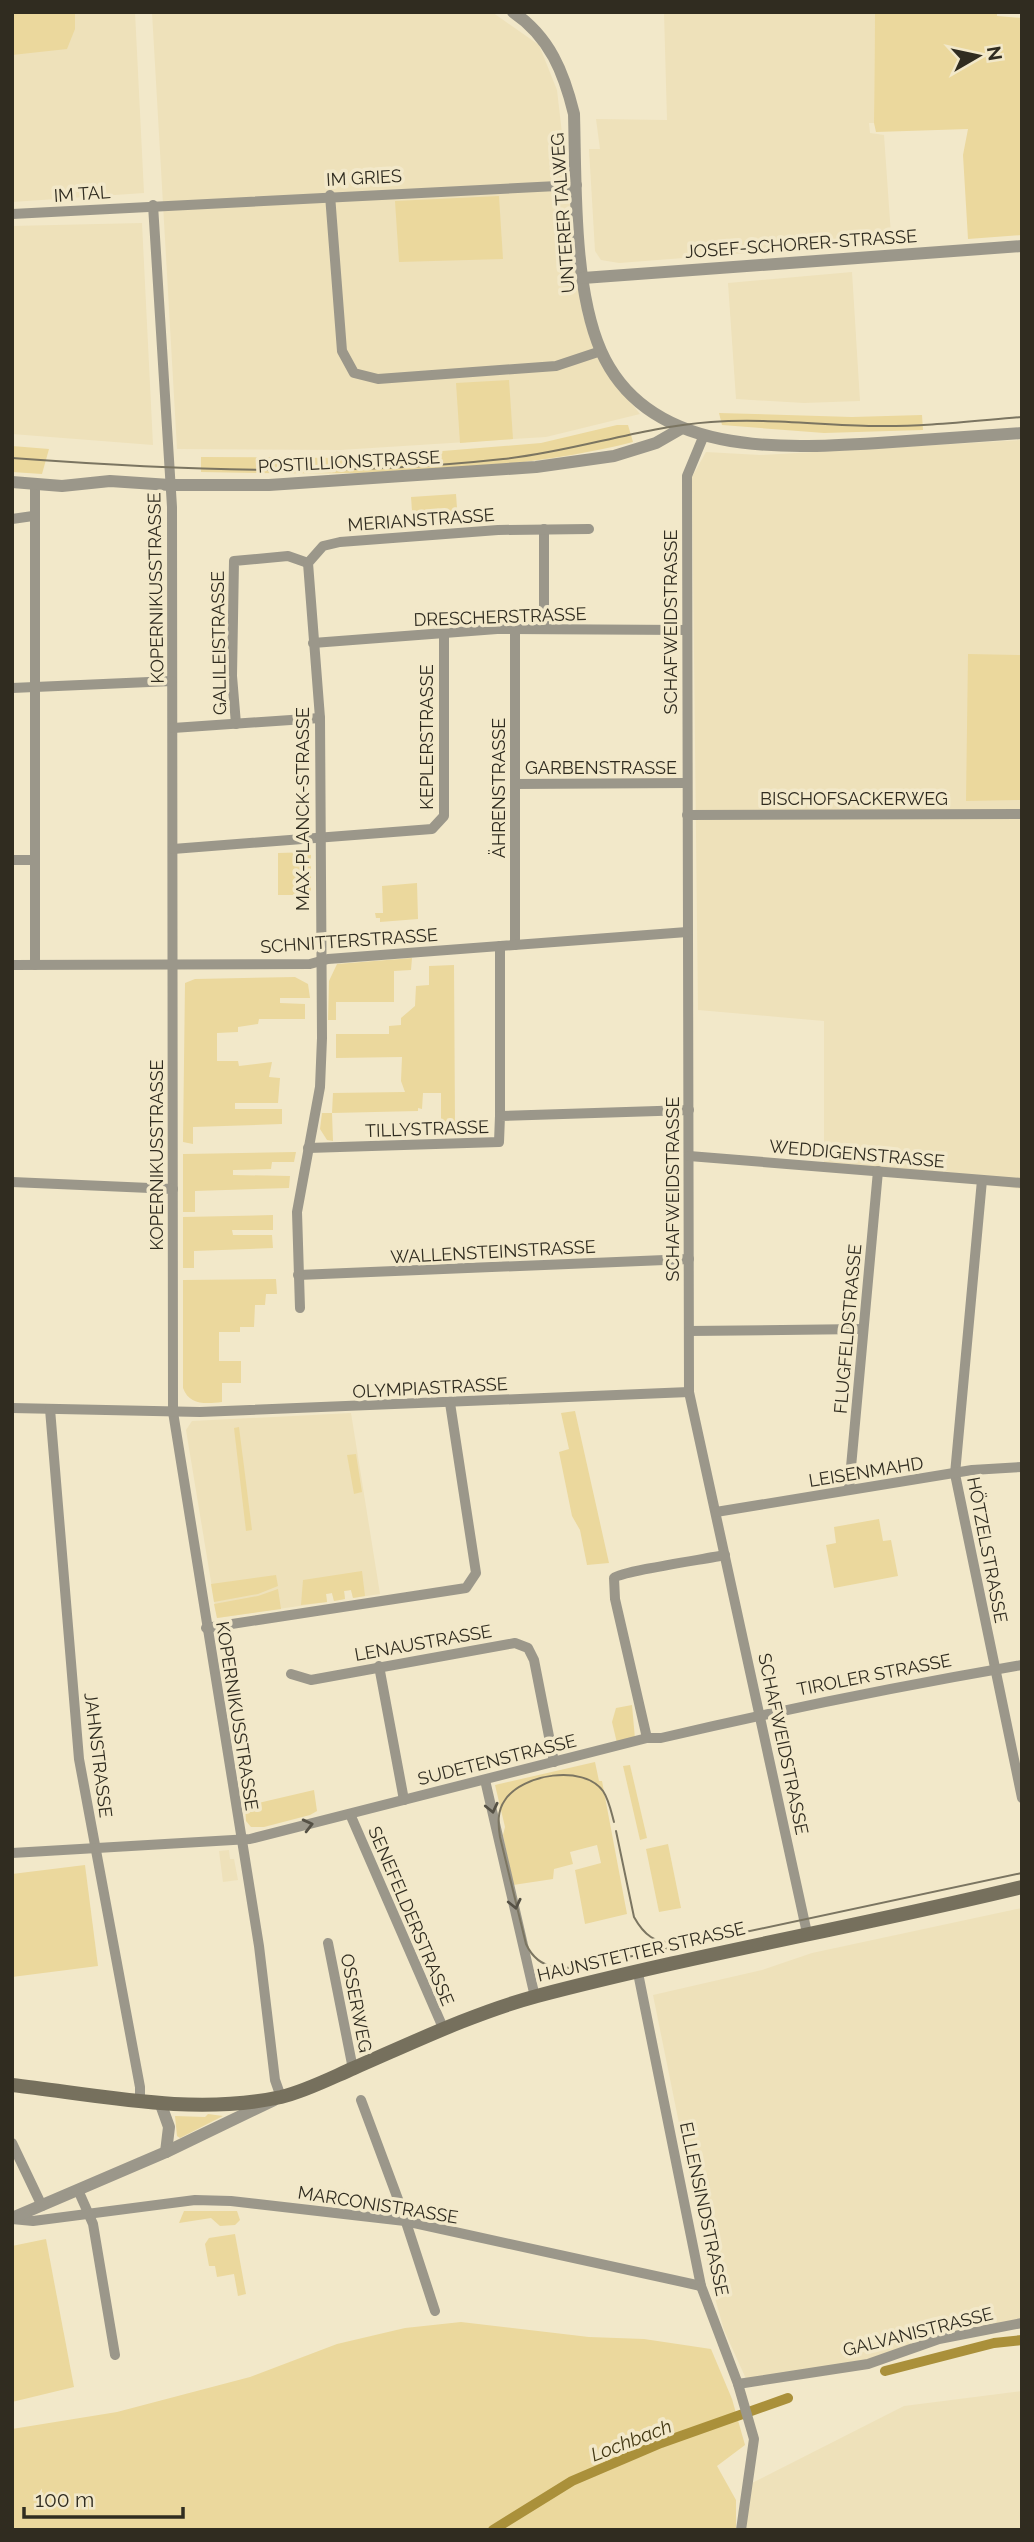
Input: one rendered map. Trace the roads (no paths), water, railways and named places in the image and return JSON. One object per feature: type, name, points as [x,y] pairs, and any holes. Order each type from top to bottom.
[{"type":"main road","name":"HAUNSTETTER STRASSE","points":[[12,2085],[160,2102],[212,2104],[281,2097],[444,2030],[535,1997],[807,1933],[1022,1887]]},
{"type":"street","name":"UNTERER TALWEG","points":[[513,12],[542,38],[555,56],[567,84],[574,114],[583,278],[590,320],[601,351],[618,382],[636,400],[682,428],[755,446],[821,446],[1022,433]]},
{"type":"street","name":"IM GRIES","points":[[153,205],[576,185]]},
{"type":"street","points":[[330,195],[342,351],[355,373],[378,379],[556,366],[601,351]]},
{"type":"street","name":"IM TAL","points":[[12,214],[153,205]]},
{"type":"street","name":"KOPERNIKUSSTRASSE","points":[[153,205],[170,485],[173,729],[173,1412],[259,1946],[275,2080],[281,2097]]},
{"type":"street","name":"JOSEF-SCHORER-STRASSE","points":[[583,278],[1022,246]]},
{"type":"street","name":"POSTILLIONSTRASSE","points":[[12,482],[62,486],[110,481],[170,485],[269,485],[580,463],[656,443],[682,428]]},
{"type":"street","name":"SCHAFWEIDSTRASSE","points":[[704,435],[687,476],[689,1392],[807,1933]]},
{"type":"street","points":[[35,485],[35,965]]},
{"type":"street","points":[[12,519],[33,516]]},
{"type":"street","points":[[544,529],[544,629]]},
{"type":"street","name":"MERIANSTRASSE","points":[[308,563],[323,546],[340,542],[544,529],[589,529]]},
{"type":"street","name":"GALILEISTRASSE","points":[[236,724],[232,676],[234,561],[288,556],[308,563]]},
{"type":"street","points":[[308,563],[313,643]]},
{"type":"street","name":"DRESCHERSTRASSE","points":[[313,643],[515,630],[687,630]]},
{"type":"street","name":"ÄHRENSTRASSE","points":[[515,630],[515,945]]},
{"type":"street","name":"KEPLERSTRASSE","points":[[173,849],[432,829],[440,824],[444,816],[444,633]]},
{"type":"street","name":"MAX-PLANCK-STRASSE","points":[[300,1308],[297,1212],[320,1087],[320,718],[313,643]]},
{"type":"street","points":[[12,688],[172,681]]},
{"type":"street","name":"GALILEISTRASSE","points":[[173,729],[320,718]]},
{"type":"street","name":"GARBENSTRASSE","points":[[515,784],[686,783]]},
{"type":"street","name":"BISCHOFSACKERWEG","points":[[687,815],[1022,814]]},
{"type":"street","points":[[12,860],[34,860]]},
{"type":"street","name":"SCHNITTERSTRASSE","points":[[12,965],[319,961],[687,932]]},
{"type":"street","points":[[500,946],[500,1116]]},
{"type":"street","name":"TILLYSTRASSE","points":[[308,1148],[499,1142],[500,1116],[688,1110]]},
{"type":"street","name":"WEDDIGENSTRASSE","points":[[689,1156],[1022,1184]]},
{"type":"street","name":"FLUGFELDSTRASSE","points":[[849,1489],[878,1171]]},
{"type":"street","name":"HÖTZELSTRASSE","points":[[982,1180],[955,1474],[1022,1798]]},
{"type":"street","points":[[12,1182],[173,1189]]},
{"type":"street","name":"WALLENSTEINSTRASSE","points":[[298,1275],[689,1259]]},
{"type":"street","points":[[689,1331],[863,1329]]},
{"type":"street","name":"OLYMPIASTRASSE","points":[[12,1408],[173,1412],[689,1392]]},
{"type":"street","points":[[206,1628],[454,1590],[471,1584],[476,1573],[450,1403]]},
{"type":"street","name":"JAHNSTRASSE","points":[[50,1409],[79,1759],[140,2087],[140,2100]]},
{"type":"street","name":"LEISENMAHD","points":[[716,1512],[972,1470],[1022,1467]]},
{"type":"street","points":[[647,1738],[615,1599],[614,1578],[621,1573],[654,1570],[725,1555]]},
{"type":"street","name":"LENAUSTRASSE","points":[[291,1674],[311,1679],[515,1643],[528,1648],[534,1660],[554,1762]]},
{"type":"street","name":"TIROLER STRASSE","points":[[760,1714],[1022,1665]]},
{"type":"street","points":[[379,1666],[404,1800]]},
{"type":"street","name":"SUDETENSTRASSE","points":[[12,1853],[94,1846],[241,1840],[647,1738],[661,1738],[760,1714]]},
{"type":"street","points":[[485,1780],[535,1997]]},
{"type":"street","name":"SENEFELDERSTRASSE","points":[[350,1814],[444,2030]]},
{"type":"street","name":"OSSERWEG","points":[[328,1943],[353,2068]]},
{"type":"street","name":"ELLENSINDSTRASSE","points":[[638,1973],[701,2286],[746,2406],[754,2439],[743,2526]]},
{"type":"street","points":[[12,2219],[166,2152],[281,2097]]},
{"type":"street","points":[[361,2100],[435,2311]]},
{"type":"street","points":[[160,2102],[169,2127],[166,2152]]},
{"type":"street","points":[[12,2143],[42,2206]]},
{"type":"street","points":[[78,2190],[93,2224],[115,2354]]},
{"type":"street","name":"MARCONISTRASSE","points":[[12,2219],[33,2221],[213,2199],[405,2221],[701,2286]]},
{"type":"street","name":"GALVANISTRASSE","points":[[738,2384],[868,2364],[939,2339],[1022,2323]]},
{"type":"waterway","name":"Lochbach","points":[[885,2371],[994,2343],[1022,2340]]},
{"type":"waterway","name":"Lochbach","points":[[493,2530],[572,2481],[661,2443],[788,2398]]},
{"type":"tram line","points":[[12,458],[258,470],[380,468],[529,456],[658,429],[711,422],[772,421],[892,426],[1022,417]]},
{"type":"tram line","points":[[614,1822],[603,1791],[582,1777],[568,1775],[538,1779],[513,1791],[502,1804],[499,1818],[500,1837],[526,1944],[532,1954],[547,1965],[565,1968],[595,1964],[1022,1873]]},
{"type":"tram line","points":[[616,1831],[634,1917],[642,1929],[656,1940],[676,1942]]}]
